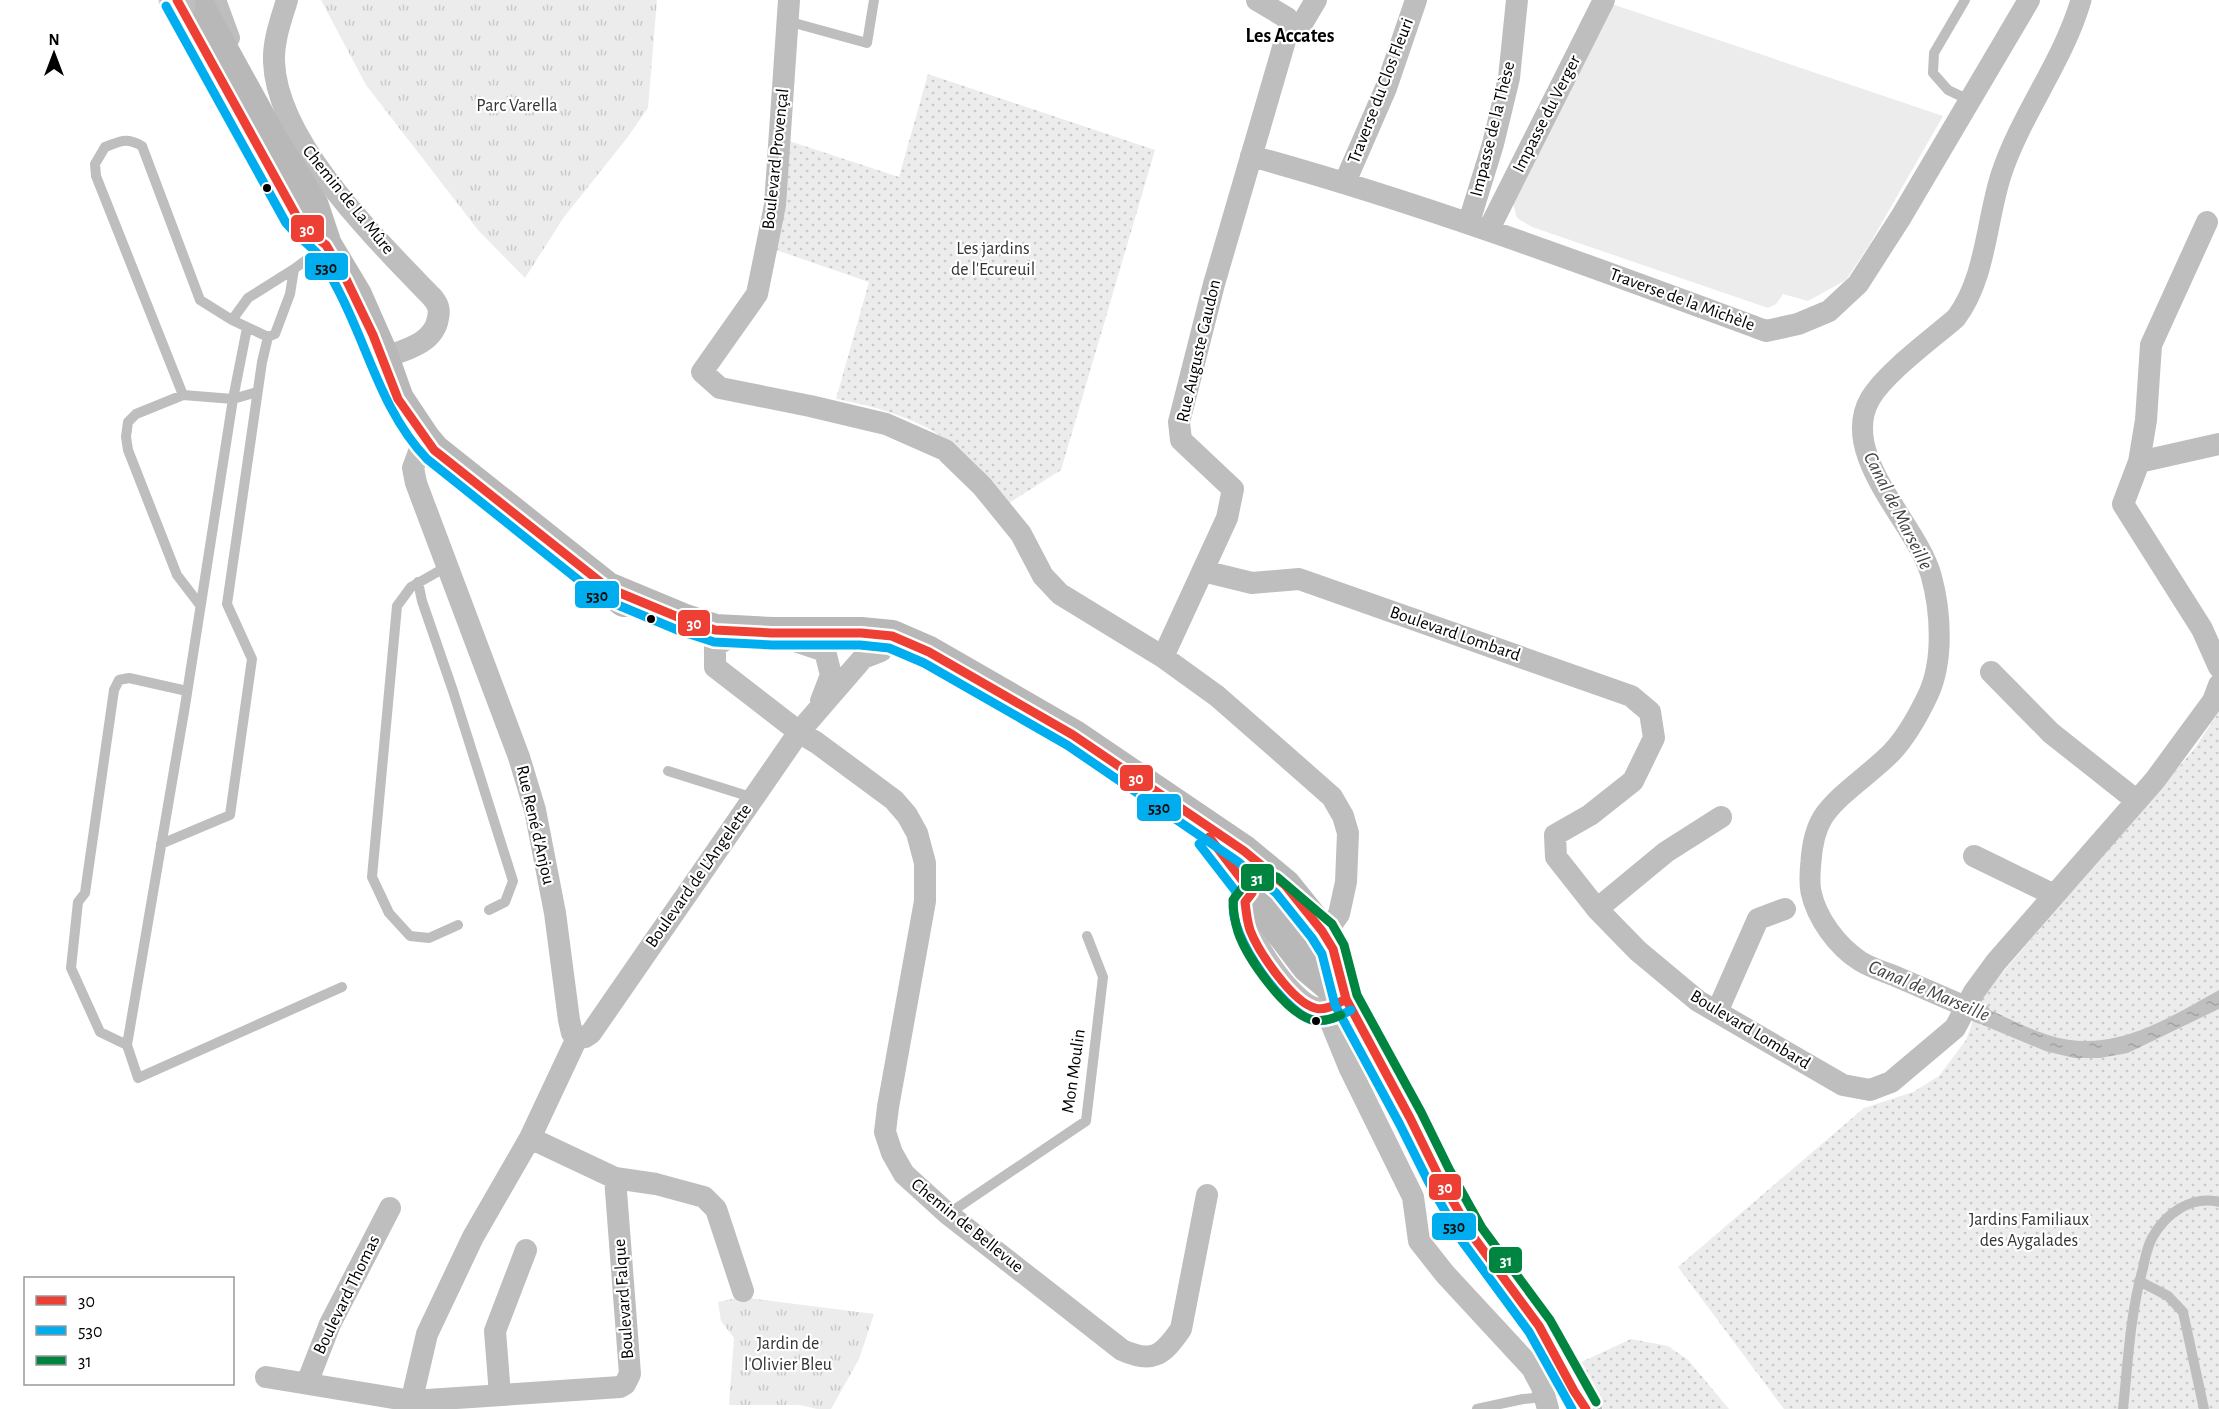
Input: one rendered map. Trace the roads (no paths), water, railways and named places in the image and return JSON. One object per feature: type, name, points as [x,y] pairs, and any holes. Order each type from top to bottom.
[{"type":"main road","points":[[182,1],[251,99],[313,206],[326,245],[356,296],[398,399],[434,450],[609,588],[652,625],[675,638],[726,639],[771,633],[861,633],[892,636],[929,652],[1073,735],[1245,851],[1285,885],[1322,931],[1333,949],[1335,1004]]},
{"type":"main road","points":[[182,1],[291,207],[312,234],[326,245]]},
{"type":"main road","points":[[726,639],[757,653],[900,652],[959,671]]},
{"type":"main road","points":[[1195,819],[1335,1004],[1472,1235],[1539,1326],[1565,1402]]},
{"type":"street","points":[[215,0],[251,99]]},
{"type":"street","name":"Chemin de La Mûre","points":[[287,0],[275,42],[274,63],[284,107],[298,136],[322,172],[367,228],[437,303],[440,311],[431,335],[413,347],[383,358]]},
{"type":"street","points":[[1251,156],[1289,27],[1287,18],[1257,0]]},
{"type":"street","points":[[1289,27],[1303,22],[1316,0]]},
{"type":"street","name":"Traverse du Clos Fleuri","points":[[1346,182],[1386,88],[1416,0]]},
{"type":"street","name":"Impasse de la Thèse","points":[[1479,226],[1493,144],[1509,78],[1517,0]]},
{"type":"street","name":"Impasse du Verger","points":[[1479,226],[1604,0]]},
{"type":"street","name":"Traverse de la Michèle","points":[[1251,156],[1346,182],[1479,226],[1766,331],[1798,324],[1829,311],[1858,284],[1901,217],[2029,0]]},
{"type":"street","name":"Boulevard Provençal","points":[[788,10],[775,205],[757,294],[702,372],[720,388],[886,424],[945,450],[982,486],[1015,526],[1042,576],[1060,594],[1163,657]]},
{"type":"street","name":"Rue Auguste Gaudon","points":[[1163,657],[1227,518],[1233,489],[1181,441],[1179,422],[1214,284],[1251,156]]},
{"type":"street","points":[[2207,222],[2151,345],[2146,420],[2139,462],[2122,504],[2202,629],[2219,667]]},
{"type":"street","name":"Rue René d'Anjou","points":[[424,438],[413,468],[446,567],[519,757],[535,810],[555,913],[569,1020],[572,1033],[577,1038]]},
{"type":"street","points":[[2139,462],[2219,444]]},
{"type":"street","name":"Boulevard Lombard","points":[[1203,571],[1252,583],[1299,579],[1631,696],[1650,712],[1654,738],[1633,781],[1590,815],[1555,835],[1556,857],[1597,909],[1638,951],[1698,1001],[1843,1085],[1870,1090],[1891,1082],[1955,1028],[1974,992],[1996,962],[2155,780],[2213,701],[2219,685]]},
{"type":"street","points":[[771,633],[825,651]]},
{"type":"street","name":"Chemin de Bellevue","points":[[726,639],[715,667],[894,800],[907,815],[917,833],[925,863],[925,901],[885,1132],[892,1153],[904,1174],[948,1214],[1122,1350],[1139,1358],[1159,1354],[1170,1345],[1181,1329],[1207,1195]]},
{"type":"street","name":"Boulevard de L'Angelette","points":[[818,708],[831,675],[825,651]]},
{"type":"street","name":"Boulevard de L'Angelette","points":[[577,1038],[591,1033],[818,708],[863,658],[881,651]]},
{"type":"street","points":[[1163,657],[1216,696],[1314,781],[1332,797],[1343,816],[1348,833],[1346,882],[1339,914],[1332,924],[1309,942],[1306,951],[1308,967]]},
{"type":"street","points":[[1991,672],[2051,733],[2137,801]]},
{"type":"street","points":[[1597,909],[1666,852],[1721,817]]},
{"type":"street","points":[[1974,856],[2054,895]]},
{"type":"street","points":[[1322,931],[1275,889],[1261,889],[1252,893],[1245,902],[1251,930],[1273,970],[1300,999],[1313,1007],[1335,1004],[1350,1069],[1413,1197],[1419,1241],[1445,1274],[1532,1368],[1542,1387],[1565,1402]]},
{"type":"street","points":[[1717,1012],[1758,919],[1785,909]]},
{"type":"street","points":[[412,1405],[427,1334],[473,1237],[530,1138],[577,1038]]},
{"type":"street","points":[[530,1138],[615,1178],[656,1184],[704,1197],[716,1209],[742,1291]]},
{"type":"street","name":"Boulevard Falque","points":[[266,1377],[307,1383],[412,1405],[500,1395],[620,1388],[630,1374],[615,1178]]},
{"type":"street","name":"Boulevard Thomas","points":[[307,1383],[330,1324],[390,1208]]},
{"type":"street","points":[[500,1395],[495,1331],[526,1250]]},
{"type":"lane","points":[[788,10],[867,43],[874,0]]},
{"type":"lane","points":[[1965,0],[1935,53],[1933,73],[1948,90],[1969,100]]},
{"type":"lane","points":[[183,395],[96,176],[95,164],[105,147],[125,140],[142,146],[200,300],[232,320],[268,337],[275,334],[279,328],[290,294],[294,269]]},
{"type":"lane","points":[[232,320],[248,298],[294,269],[326,245]]},
{"type":"lane","points":[[247,328],[233,399],[128,1045],[138,1078],[342,987]]},
{"type":"lane","points":[[160,844],[230,815],[252,659],[227,604],[257,393],[268,337]]},
{"type":"lane","points":[[200,604],[177,575],[128,450],[126,437],[128,423],[135,414],[183,395],[233,399],[257,393]]},
{"type":"lane","points":[[446,567],[411,586],[397,606],[372,877],[389,913],[410,936],[429,938],[458,925]]},
{"type":"lane","points":[[418,582],[422,601],[513,881],[505,902],[489,910]]},
{"type":"lane","points":[[128,1045],[100,1032],[71,968],[78,902],[85,893],[114,690],[119,680],[129,678],[187,691]]},
{"type":"lane","points":[[668,771],[754,798]]},
{"type":"lane","name":"Mon Moulin","points":[[948,1214],[1086,1121],[1103,977],[1087,936]]},
{"type":"lane","points":[[2123,1409],[2132,1314],[2150,1240],[2160,1223],[2173,1212],[2192,1202],[2210,1200],[2219,1202]]},
{"type":"lane","points":[[2139,1281],[2168,1296],[2183,1312],[2204,1409]]},
{"type":"lane","points":[[1477,1409],[1523,1399],[1565,1402]]},
{"type":"water","points":[[2219,990],[2219,1009],[2128,1053],[2100,1058],[2074,1058],[2045,1051],[1973,1021],[1978,1005],[2055,1037],[2077,1041],[2099,1040],[2120,1037],[2141,1030]]},
{"type":"waterway","name":"Canal de Marseille","points":[[1980,1013],[1869,966],[1843,948],[1823,922],[1814,902],[1810,884],[1811,855],[1818,827],[1829,808],[1892,752],[1912,725],[1933,682],[1939,652],[1939,620],[1931,575],[1911,533],[1871,466],[1864,443],[1863,421],[1870,399],[1886,378],[1956,318],[1966,302],[1979,268],[1996,193],[2009,153],[2064,45],[2081,0]]},
{"type":"district","name":"Les Accates","points":[[1290,36]]},
{"type":"park label","name":"Parc Varella","points":[[517,106]]},
{"type":"park label","name":"Les jardins de l'Ecureuil","points":[[993,259]]},
{"type":"park label","name":"Jardins Familiaux des Aygalades","points":[[2029,1230]]},
{"type":"park label","name":"Jardin de l'Olivier Bleu","points":[[788,1354]]}]
